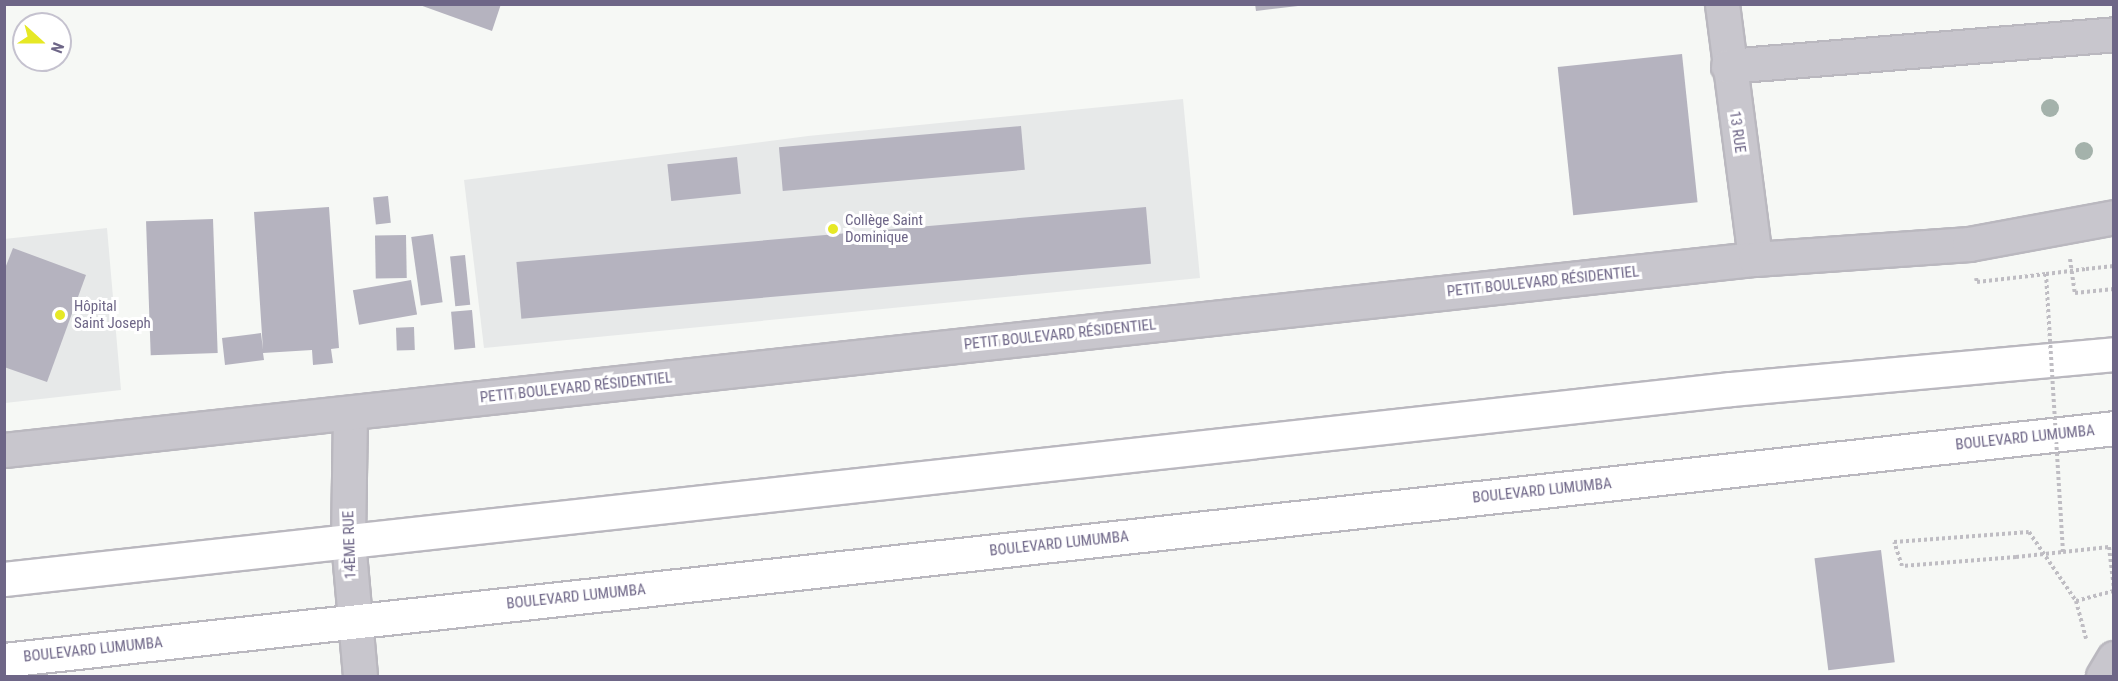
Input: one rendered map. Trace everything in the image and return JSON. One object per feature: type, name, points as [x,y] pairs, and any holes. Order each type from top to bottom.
[{"type":"highway","points":[[4,579],[1719,391],[2114,354]]},
{"type":"highway","name":"BOULEVARD LUMUMBA","points":[[4,660],[2114,428]]},
{"type":"street","name":"13 RUE","points":[[1722,4],[1728,66],[1755,259]]},
{"type":"street","points":[[1728,66],[2114,34]]},
{"type":"street","name":"PETIT BOULEVARD RÉSIDENTIEL","points":[[4,450],[1755,259],[1969,244],[2114,217]]},
{"type":"street","name":"14ÈME RUE","points":[[350,413],[348,542],[360,676]]},
{"type":"street","points":[[2100,651],[2103,676]]},
{"type":"path","points":[[2066,227],[2075,293],[2114,289]]},
{"type":"path","points":[[1977,282],[2114,266]]},
{"type":"path","points":[[2046,274],[2063,552]]},
{"type":"path","points":[[2076,601],[2114,590],[2109,547],[2063,552],[2016,557],[1902,566],[1893,542],[2029,532],[2076,601],[2100,651]]},
{"type":"shaded area","name":"Collège Saint Dominique","points":[[1183,99],[1200,278],[484,348],[464,180],[808,136]]},
{"type":"shaded area","name":"Hôpital Saint Joseph","points":[[107,228],[121,390],[5,403],[4,239]]},
{"type":"building","points":[[417,4],[501,4],[492,31]]},
{"type":"building","points":[[1255,4],[1298,4],[1298,6],[1256,11]]},
{"type":"building","points":[[1682,54],[1698,202],[1573,215],[1558,67]]},
{"type":"building","points":[[1021,126],[1025,170],[783,191],[779,147]]},
{"type":"building","points":[[737,157],[741,194],[671,201],[667,164]]},
{"type":"building","points":[[388,196],[391,223],[376,224],[373,198]]},
{"type":"building","points":[[329,207],[339,348],[331,349],[333,363],[313,365],[312,350],[263,353],[264,360],[225,365],[222,338],[261,333],[263,350],[254,212]]},
{"type":"building","points":[[1146,207],[1151,264],[521,319],[516,262]]},
{"type":"building","points":[[213,219],[218,353],[151,355],[146,221]]},
{"type":"building","points":[[433,234],[443,302],[421,305],[411,237]]},
{"type":"building","points":[[406,235],[407,278],[376,279],[375,236]]},
{"type":"building","points":[[13,248],[86,275],[47,382],[4,367],[4,271]]},
{"type":"building","points":[[465,255],[470,305],[455,306],[450,257]]},
{"type":"building","points":[[411,280],[417,314],[359,325],[353,290]]},
{"type":"building","points":[[472,310],[475,348],[454,350],[451,312]]},
{"type":"building","points":[[414,327],[415,350],[397,351],[396,328]]},
{"type":"building","points":[[1881,550],[1895,662],[1828,670],[1814,558]]},
{"type":"place","name":"Collège Saint Dominique","points":[[833,229]]},
{"type":"place","name":"Hôpital Saint Joseph","points":[[60,315]]}]
